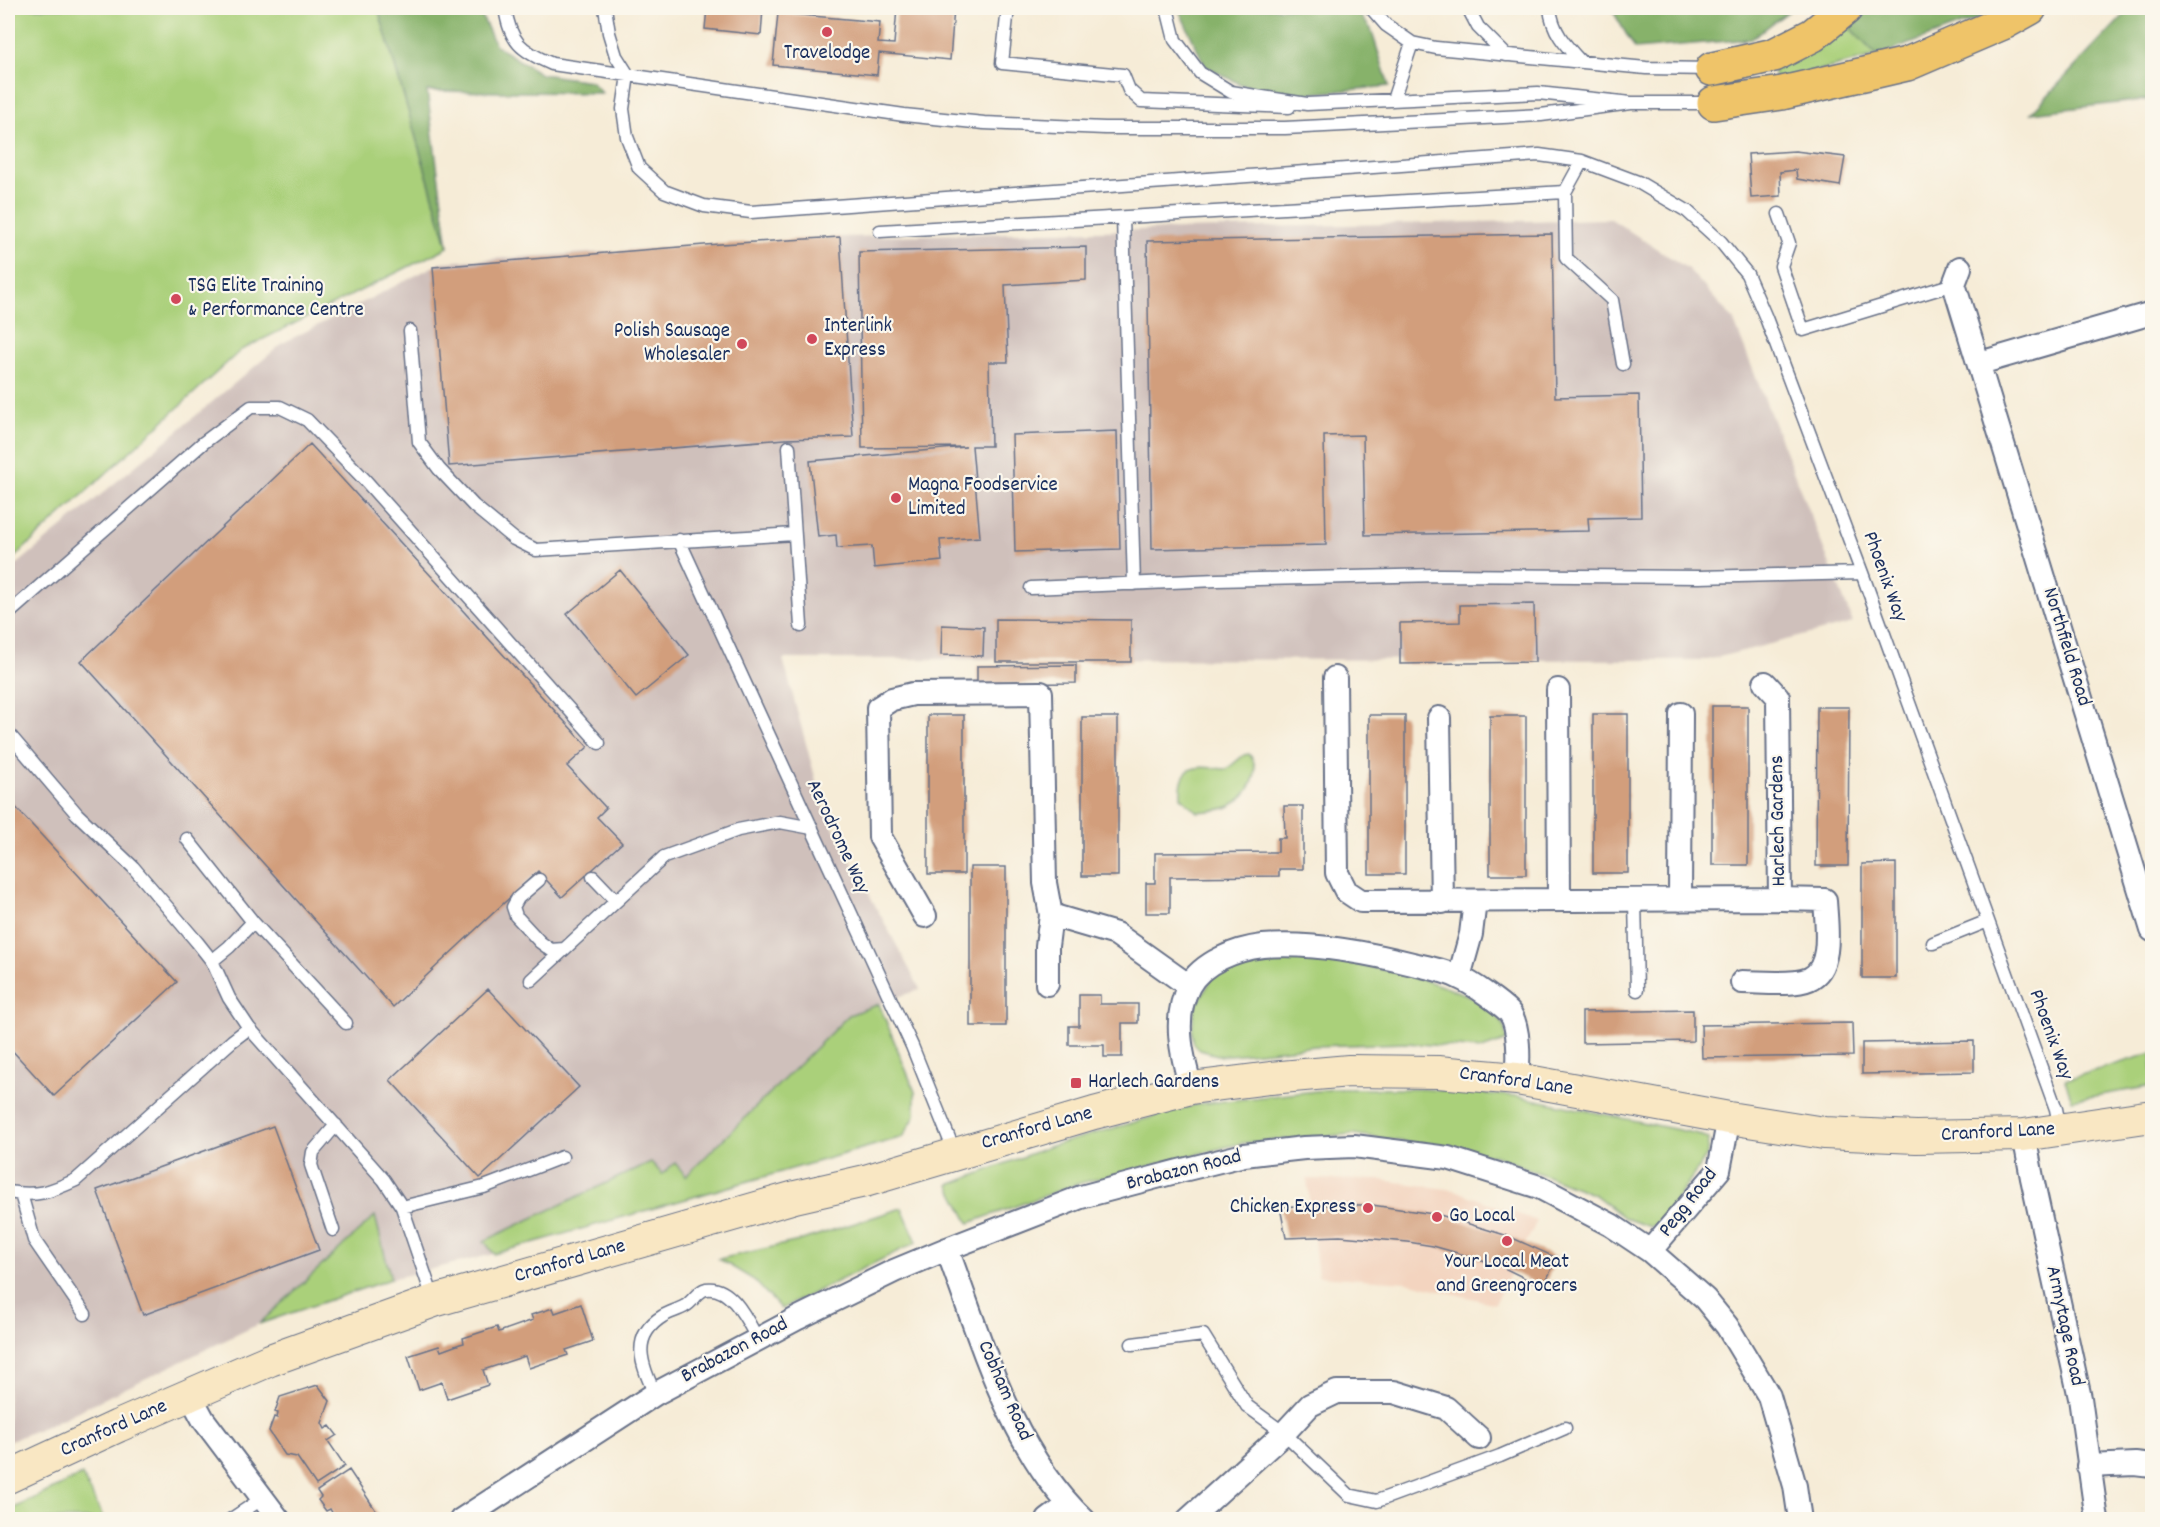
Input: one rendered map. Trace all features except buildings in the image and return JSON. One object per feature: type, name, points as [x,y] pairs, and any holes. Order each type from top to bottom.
[{"type":"highway","points":[[1712,69],[1774,55],[1813,35],[1846,8]]},
{"type":"highway","points":[[1714,103],[1782,93],[1907,64],[2005,22],[2030,8]]},
{"type":"street","name":"Northfield Road","points":[[1957,276],[1980,363],[2152,930]]},
{"type":"street","points":[[1980,363],[2152,313]]},
{"type":"street","name":"Harlech Gardens","points":[[1335,678],[1337,873],[1346,891],[1361,901],[1442,902],[1780,899],[1778,697],[1765,683]]},
{"type":"street","points":[[1558,690],[1559,900]]},
{"type":"street","points":[[925,916],[880,837],[878,708],[892,699],[913,694],[1041,693],[1045,883],[1051,915],[1047,946],[1047,984]]},
{"type":"street","points":[[1680,900],[1681,714]]},
{"type":"street","points":[[1439,718],[1442,902]]},
{"type":"street","points":[[1742,982],[1794,982],[1807,980],[1818,973],[1825,956],[1825,900],[1780,899]]},
{"type":"street","points":[[1459,977],[1471,934],[1475,901]]},
{"type":"street","points":[[1051,915],[1116,934],[1189,986]]},
{"type":"street","points":[[1191,1088],[1181,1048],[1179,1026],[1189,986],[1201,970],[1219,958],[1262,946],[1312,947],[1374,954],[1459,977],[1510,1013],[1517,1036],[1519,1063],[1517,1079]]},
{"type":"street","name":"Cranford Lane","points":[[8,1477],[270,1360],[434,1302],[795,1197],[865,1181],[1094,1113],[1191,1088],[1362,1070],[1438,1072],[1517,1079],[1729,1118],[1824,1133],[1853,1135],[1922,1137],[2024,1135],[2152,1116]]},
{"type":"street","name":"Pegg Road","points":[[1650,1251],[1719,1170],[1729,1118]]},
{"type":"street","name":"Armytage Road","points":[[2024,1135],[2080,1398],[2097,1520]]},
{"type":"street","name":"Brabazon Road","points":[[461,1520],[655,1394],[757,1338],[894,1271],[1080,1197],[1244,1155],[1354,1146],[1448,1158],[1539,1187],[1611,1225],[1650,1251],[1705,1299],[1720,1317],[1769,1396],[1795,1486],[1800,1520]]},
{"type":"street","name":"Cobham Road","points":[[947,1249],[1005,1403],[1038,1463],[1076,1512]]},
{"type":"street","points":[[1188,1520],[1284,1433],[1310,1405],[1337,1392],[1394,1392],[1446,1408],[1479,1438]]},
{"type":"street","points":[[190,1395],[203,1419],[279,1520]]},
{"type":"street","points":[[2088,1466],[2135,1464],[2152,1466]]},
{"type":"street","points":[[1048,1520],[1076,1512]]},
{"type":"lane","points":[[505,8],[507,23],[515,41],[530,55],[552,64],[904,115],[984,123],[1105,128],[1285,128],[1541,115],[1631,103]]},
{"type":"lane","points":[[605,8],[616,56],[628,75]]},
{"type":"lane","points":[[1008,8],[1002,63],[1123,75],[1128,90],[1141,101],[1281,108],[1307,104],[1538,93],[1631,103],[1714,103]]},
{"type":"lane","points":[[1167,8],[1175,40],[1200,73],[1231,92],[1307,104]]},
{"type":"lane","points":[[1371,8],[1386,25],[1412,43],[1436,48],[1646,68],[1712,69]]},
{"type":"lane","points":[[1468,8],[1478,27],[1506,55]]},
{"type":"lane","points":[[1541,8],[1551,21],[1561,41],[1581,62]]},
{"type":"lane","points":[[1550,8],[1551,21]]},
{"type":"lane","points":[[1393,100],[1412,43]]},
{"type":"lane","name":"Phoenix Way","points":[[628,75],[623,108],[627,137],[639,168],[664,191],[704,206],[751,212],[1539,155],[1582,161],[1638,182],[1687,211],[1721,242],[1747,274],[1766,318],[1863,573],[2056,1109],[2060,1130]]},
{"type":"lane","points":[[1582,161],[1565,192],[1566,258],[1612,300],[1623,364]]},
{"type":"lane","points":[[880,231],[1565,192]]},
{"type":"lane","points":[[1779,214],[1789,243],[1781,266],[1803,330],[1957,276]]},
{"type":"lane","points":[[1123,218],[1134,584]]},
{"type":"lane","points":[[410,331],[419,441],[439,469],[474,507],[514,539],[536,550],[794,534]]},
{"type":"lane","points":[[8,614],[203,443],[251,407],[280,407],[307,420],[365,480],[600,743]]},
{"type":"lane","points":[[789,447],[801,626]]},
{"type":"lane","name":"Aerodrome Way","points":[[679,540],[912,1046],[955,1153]]},
{"type":"lane","points":[[1031,588],[1440,575],[1698,577],[1863,573]]},
{"type":"lane","points":[[8,733],[77,814],[133,867],[212,961],[229,998],[249,1028],[384,1180],[402,1207],[434,1302]]},
{"type":"lane","points":[[531,980],[664,857],[748,828],[780,822],[812,828]]},
{"type":"lane","points":[[187,839],[253,922],[346,1023]]},
{"type":"lane","points":[[592,877],[616,901]]},
{"type":"lane","points":[[539,880],[518,898],[513,907],[516,916],[540,942],[551,950],[564,949]]},
{"type":"lane","points":[[1635,900],[1637,990]]},
{"type":"lane","points":[[1933,943],[1988,921]]},
{"type":"lane","points":[[212,961],[253,922]]},
{"type":"lane","points":[[8,1192],[48,1193],[76,1180],[249,1028]]},
{"type":"lane","points":[[333,1230],[311,1165],[313,1152],[336,1125]]},
{"type":"lane","points":[[402,1207],[484,1187],[562,1157]]},
{"type":"lane","points":[[21,1194],[34,1240],[85,1314]]},
{"type":"lane","points":[[655,1394],[643,1365],[641,1346],[647,1329],[663,1317],[688,1305],[705,1289],[717,1290],[731,1298],[747,1319],[757,1338]]},
{"type":"lane","points":[[1132,1344],[1203,1335],[1247,1406],[1284,1433],[1349,1495],[1377,1501],[1500,1456],[1564,1428]]},
{"type":"lane","points":[[230,1520],[263,1498]]},
{"type":"shaded area","points":[[1611,219],[1688,269],[1733,319],[1853,623],[1707,660],[783,659],[824,810],[920,989],[849,1015],[686,1176],[661,1174],[485,1241],[494,1254],[391,1279],[374,1217],[259,1324],[53,1423],[8,1442],[8,572],[283,343],[442,262],[840,237]]},
{"type":"shaded area","points":[[1307,1179],[1382,1180],[1454,1190],[1537,1221],[1495,1304],[1407,1282],[1318,1276]]},
{"type":"green space","name":"TSG Elite Training & Performance Centre","points":[[8,8],[378,8],[448,247],[241,350],[8,563]]},
{"type":"green space","points":[[378,8],[478,8],[496,46],[541,74],[591,81],[602,93],[427,91],[448,247]]},
{"type":"green space","points":[[1178,8],[1354,8],[1371,29],[1389,86],[1306,94],[1242,85],[1205,66]]},
{"type":"green space","points":[[1611,8],[1793,8],[1751,39],[1635,49]]},
{"type":"green space","points":[[1861,8],[2007,8],[1877,56],[1847,25]]},
{"type":"green space","points":[[2131,8],[2152,8],[2152,99],[2031,113]]},
{"type":"green space","points":[[1847,25],[1877,56],[1776,81],[1773,69]]},
{"type":"green space","points":[[1249,754],[1255,768],[1254,776],[1248,790],[1237,802],[1223,809],[1197,812],[1181,797],[1181,785],[1188,771],[1200,767],[1227,769],[1244,755]]},
{"type":"green space","points":[[1283,957],[1334,960],[1407,974],[1465,994],[1492,1008],[1504,1026],[1507,1040],[1482,1049],[1406,1043],[1316,1046],[1221,1056],[1200,1050],[1194,1044],[1192,1032],[1194,1009],[1214,975],[1244,960]]},
{"type":"green space","points":[[879,1004],[915,1092],[915,1116],[903,1137],[494,1254],[484,1241],[651,1162],[662,1174],[675,1163],[686,1176],[849,1015]]},
{"type":"green space","points":[[2152,1053],[2152,1086],[2072,1100],[2065,1080]]},
{"type":"green space","points":[[1334,1089],[1422,1089],[1517,1096],[1698,1134],[1708,1139],[1707,1155],[1663,1220],[1650,1227],[1625,1218],[1595,1195],[1496,1156],[1353,1134],[1242,1143],[1077,1184],[969,1223],[949,1185],[1051,1146],[1198,1104]]},
{"type":"green space","points":[[902,1208],[917,1242],[781,1309],[754,1280],[719,1259],[799,1241]]},
{"type":"green space","points":[[375,1216],[391,1279],[259,1324]]},
{"type":"green space","points":[[82,1475],[104,1519],[8,1519],[8,1511]]},
{"type":"place","name":"Travelodge","points":[[827,32]]},
{"type":"place","name":"TSG Elite Training & Performance Centre","points":[[176,299]]},
{"type":"place","name":"Interlink Express","points":[[812,339]]},
{"type":"place","name":"Polish Sausage Wholesaler","points":[[742,344]]},
{"type":"place","name":"Magna Foodservice Limited","points":[[896,498]]},
{"type":"place","name":"Harlech Gardens","points":[[1076,1083]]},
{"type":"place","name":"Chicken Express","points":[[1368,1208]]},
{"type":"place","name":"Go Local","points":[[1437,1217]]},
{"type":"place","name":"Your Local Meat and Greengrocers","points":[[1507,1241]]}]
